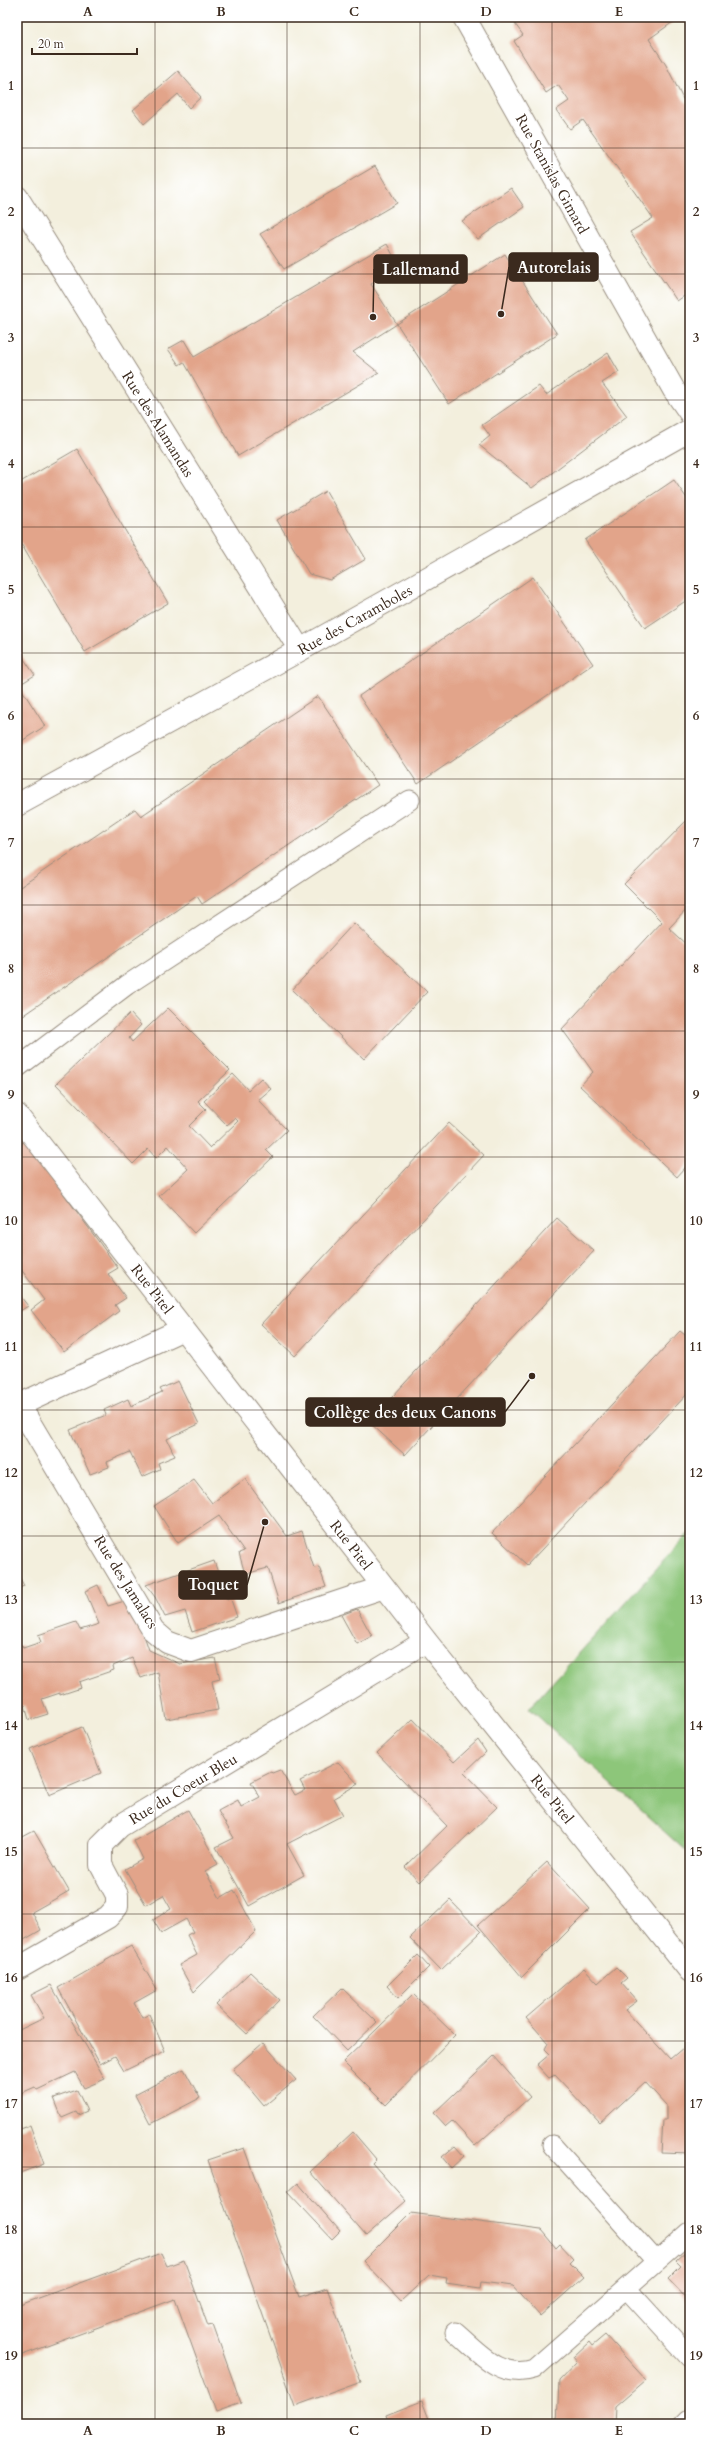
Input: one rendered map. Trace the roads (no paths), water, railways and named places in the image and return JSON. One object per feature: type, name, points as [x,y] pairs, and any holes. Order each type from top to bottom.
[{"type":"street","name":"Rue Stanislas Gimard","points":[[464,17],[674,390],[690,412]]},
{"type":"street","name":"Rue des Alamandas","points":[[17,197],[300,650]]},
{"type":"street","name":"Rue des Caramboles","points":[[17,805],[300,650],[690,430]]},
{"type":"street","name":"Rue Pitel","points":[[17,1115],[426,1641],[690,1971]]},
{"type":"street","name":"Rue des Jamalacs","points":[[183,1329],[18,1406],[153,1630],[167,1642],[191,1651],[384,1587]]},
{"type":"street","name":"Rue du Coeur Bleu","points":[[17,1969],[108,1917],[117,1907],[117,1895],[101,1865],[101,1845],[120,1826],[426,1641]]},
{"type":"lane","points":[[17,1068],[127,985],[410,800]]},
{"type":"lane","points":[[552,2144],[656,2261]]},
{"type":"lane","points":[[456,2332],[503,2370],[521,2373],[534,2369],[690,2232]]},
{"type":"lane","points":[[626,2288],[690,2358]]},
{"type":"lane","points":[[684,2424],[690,2418]]},
{"type":"place","name":"Autorelais","points":[[501,314]]},
{"type":"place","name":"Lallemand","points":[[373,317]]},
{"type":"place","name":"Collège des deux Canons","points":[[532,1376]]},
{"type":"place","name":"Toquet","points":[[265,1522]]}]
